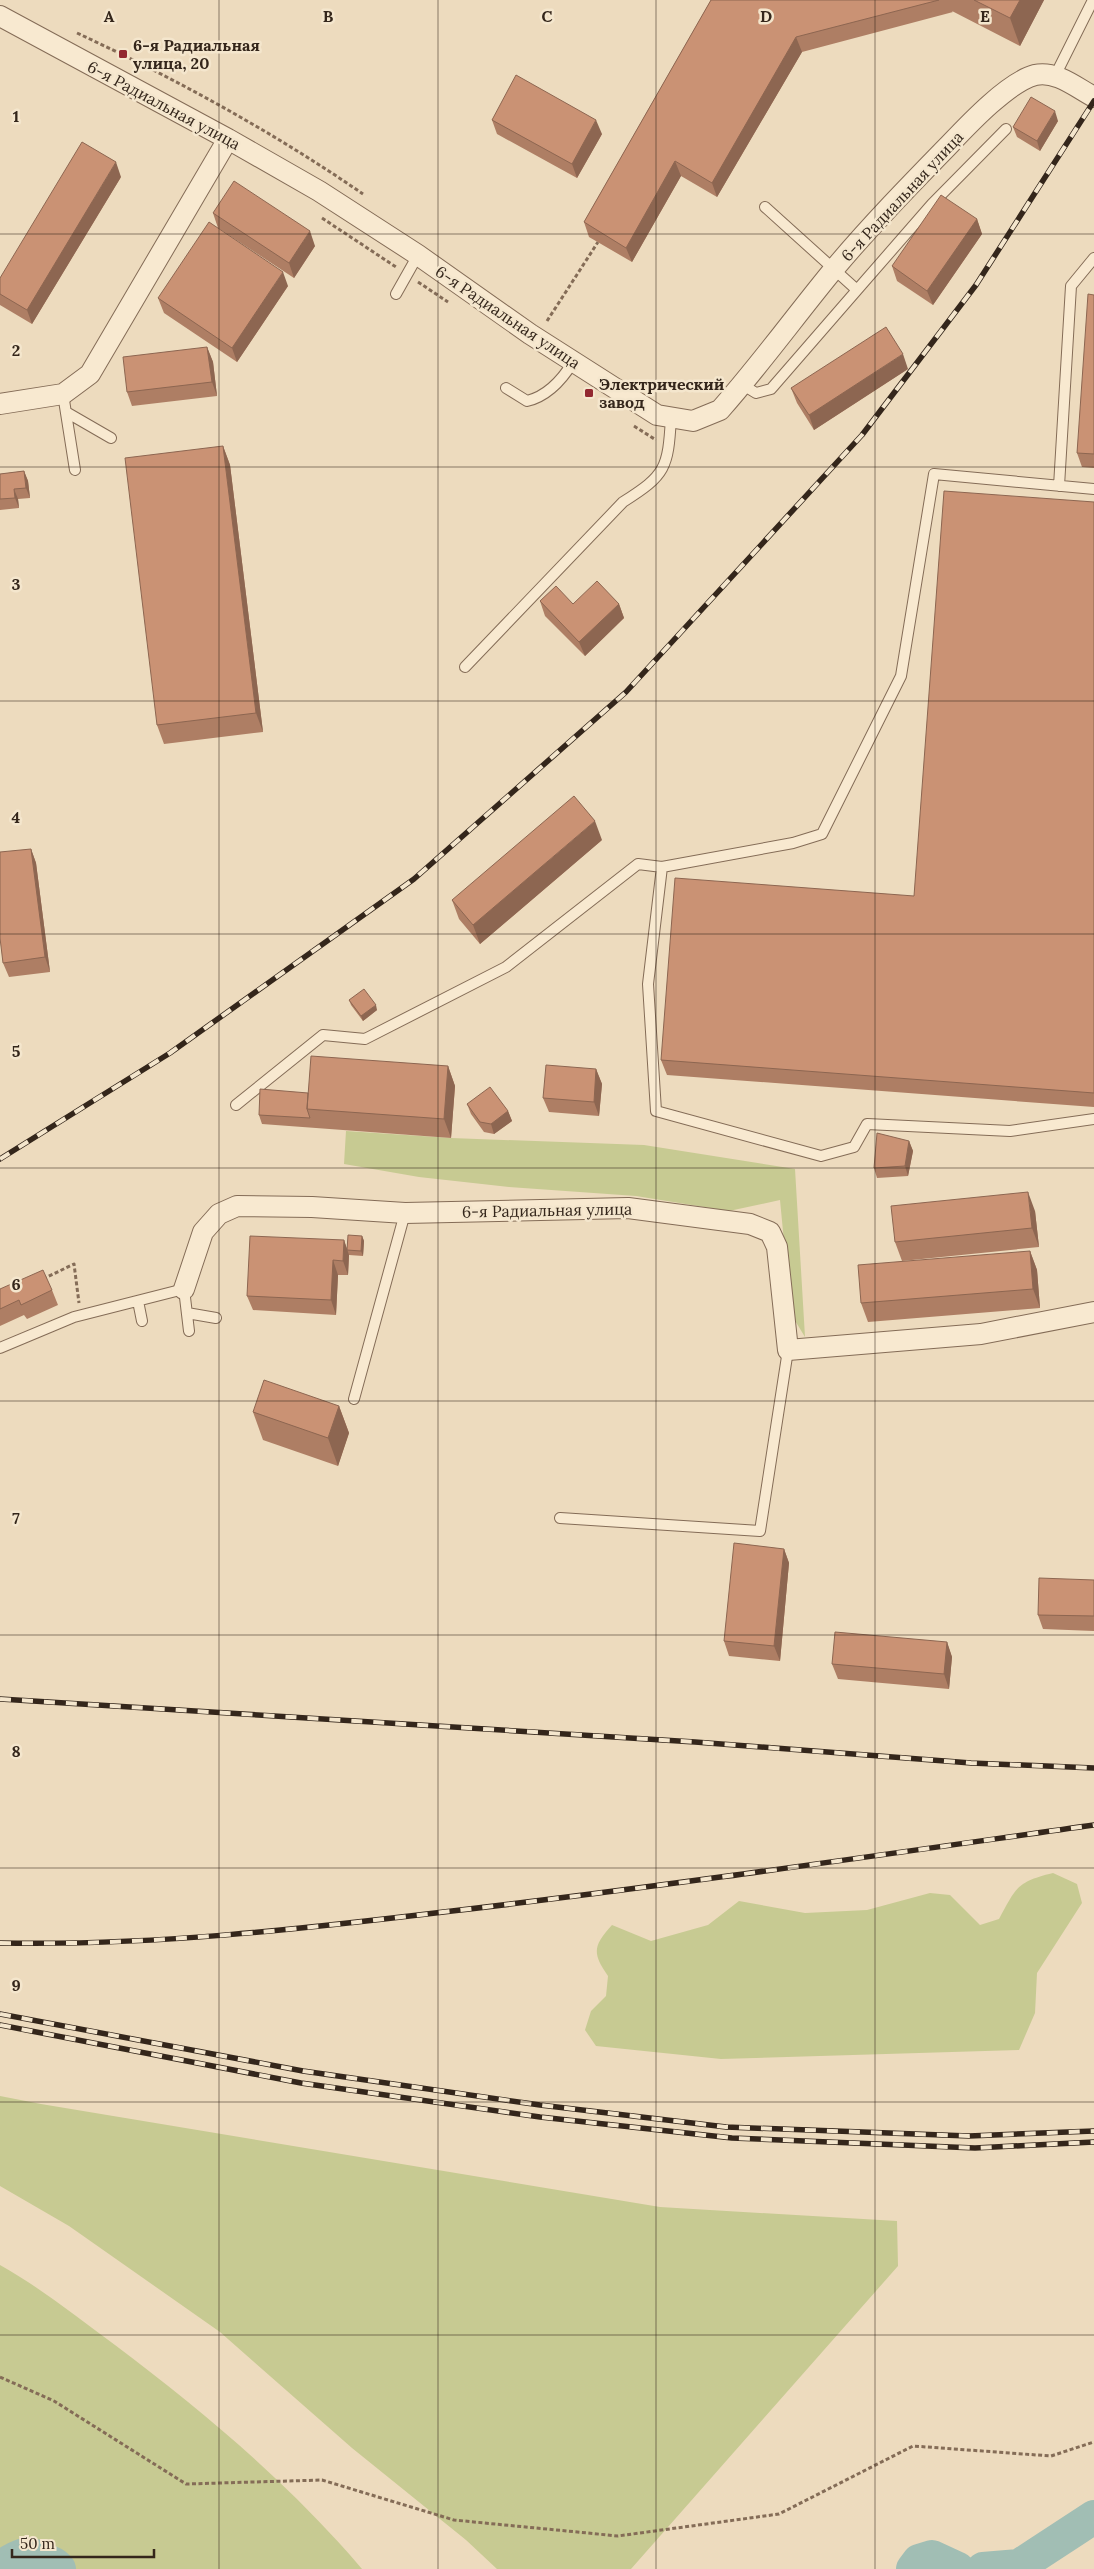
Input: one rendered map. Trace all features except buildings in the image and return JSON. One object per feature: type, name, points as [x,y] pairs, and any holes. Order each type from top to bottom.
[{"type":"street","name":"6-я Радиальная улица","points":[[0,16],[228,139],[319,191],[573,362],[658,415],[693,422],[720,410],[834,269],[883,213],[974,119],[1020,81],[1043,74],[1055,76]]},
{"type":"street","points":[[1055,76],[1094,97]]},
{"type":"street","points":[[0,404],[64,403],[90,374],[228,139]]},
{"type":"street","name":"6-я Радиальная улица","points":[[184,1289],[203,1232],[219,1214],[237,1206],[312,1207],[405,1213],[628,1208],[750,1224],[770,1232],[777,1247],[788,1350]]},
{"type":"street","points":[[788,1350],[981,1334],[1094,1312]]},
{"type":"lane","points":[[1055,76],[1093,0]]},
{"type":"lane","points":[[742,385],[756,393],[770,389],[932,204],[1006,129]]},
{"type":"lane","points":[[765,207],[857,290]]},
{"type":"lane","points":[[396,294],[418,256]]},
{"type":"lane","points":[[1059,486],[1071,286],[1094,258]]},
{"type":"lane","points":[[506,388],[527,401],[538,399],[562,379],[573,362]]},
{"type":"lane","points":[[64,403],[111,438]]},
{"type":"lane","points":[[64,403],[76,470]]},
{"type":"lane","points":[[465,667],[623,502],[646,488],[666,467],[670,449],[672,418]]},
{"type":"lane","points":[[236,1105],[323,1034],[365,1039],[506,967],[638,864],[662,867],[793,843],[822,834],[901,676],[934,474],[1094,489]]},
{"type":"lane","points":[[662,867],[648,984],[656,1111],[821,1156],[854,1147],[868,1124],[1010,1131],[1094,1119]]},
{"type":"lane","points":[[354,1399],[405,1213]]},
{"type":"lane","points":[[0,1348],[81,1315],[184,1289],[189,1331]]},
{"type":"lane","points":[[138,1301],[142,1321]]},
{"type":"lane","points":[[187,1313],[216,1318]]},
{"type":"lane","points":[[560,1518],[760,1531],[788,1350]]},
{"type":"path","points":[[76,33],[156,71],[318,163],[367,197]]},
{"type":"path","points":[[318,216],[456,308]]},
{"type":"path","points":[[547,321],[598,242]]},
{"type":"path","points":[[539,315],[555,325]]},
{"type":"path","points":[[628,422],[670,449]]},
{"type":"path","points":[[41,1280],[74,1264],[81,1315]]},
{"type":"path","points":[[0,2376],[54,2400],[186,2484],[322,2480],[454,2520],[618,2536],[779,2514],[913,2446],[1051,2456],[1094,2442]]},
{"type":"green space","points":[[346,1131],[451,1138],[644,1145],[795,1169],[805,1337],[791,1314],[780,1200],[729,1211],[636,1196],[509,1187],[419,1177],[344,1164]]},
{"type":"green space","points":[[1053,1873],[1077,1884],[1082,1903],[1037,1973],[1035,2013],[1019,2050],[721,2059],[596,2046],[585,2030],[591,2011],[606,1996],[608,1976],[599,1961],[597,1950],[601,1939],[612,1925],[651,1941],[708,1925],[739,1901],[805,1913],[867,1910],[930,1893],[950,1895],[980,1925],[999,1919],[1009,1900],[1024,1883]]},
{"type":"green space","points":[[0,2096],[660,2207],[897,2221],[898,2266],[631,2569],[497,2569],[466,2540],[352,2448],[220,2332],[69,2226],[0,2186]]},
{"type":"green space","points":[[0,2265],[73,2313],[181,2396],[276,2478],[362,2569],[0,2569]]},
{"type":"waterway","points":[[983,2569],[1019,2566],[1094,2517]]},
{"type":"waterway","points":[[0,2567],[17,2557],[32,2555],[56,2565],[59,2569]]},
{"type":"waterway","points":[[913,2569],[919,2561],[932,2557],[958,2569]]},
{"type":"railway","points":[[0,1159],[170,1053],[414,879],[626,692],[862,435],[976,285],[1094,101]]},
{"type":"railway","points":[[0,1699],[695,1742],[971,1763],[1094,1768]]},
{"type":"railway","points":[[0,1943],[114,1942],[170,1939],[339,1924],[693,1881],[1094,1825]]},
{"type":"railway","points":[[0,2014],[303,2071],[540,2105],[726,2127],[969,2136],[1094,2131]]},
{"type":"railway","points":[[0,2025],[301,2083],[540,2117],[732,2138],[975,2148],[1094,2142]]},
{"type":"place","name":"6-я Радиальная улица, 20","points":[[123,54]]},
{"type":"place","name":"Электрический завод","points":[[589,393]]}]
